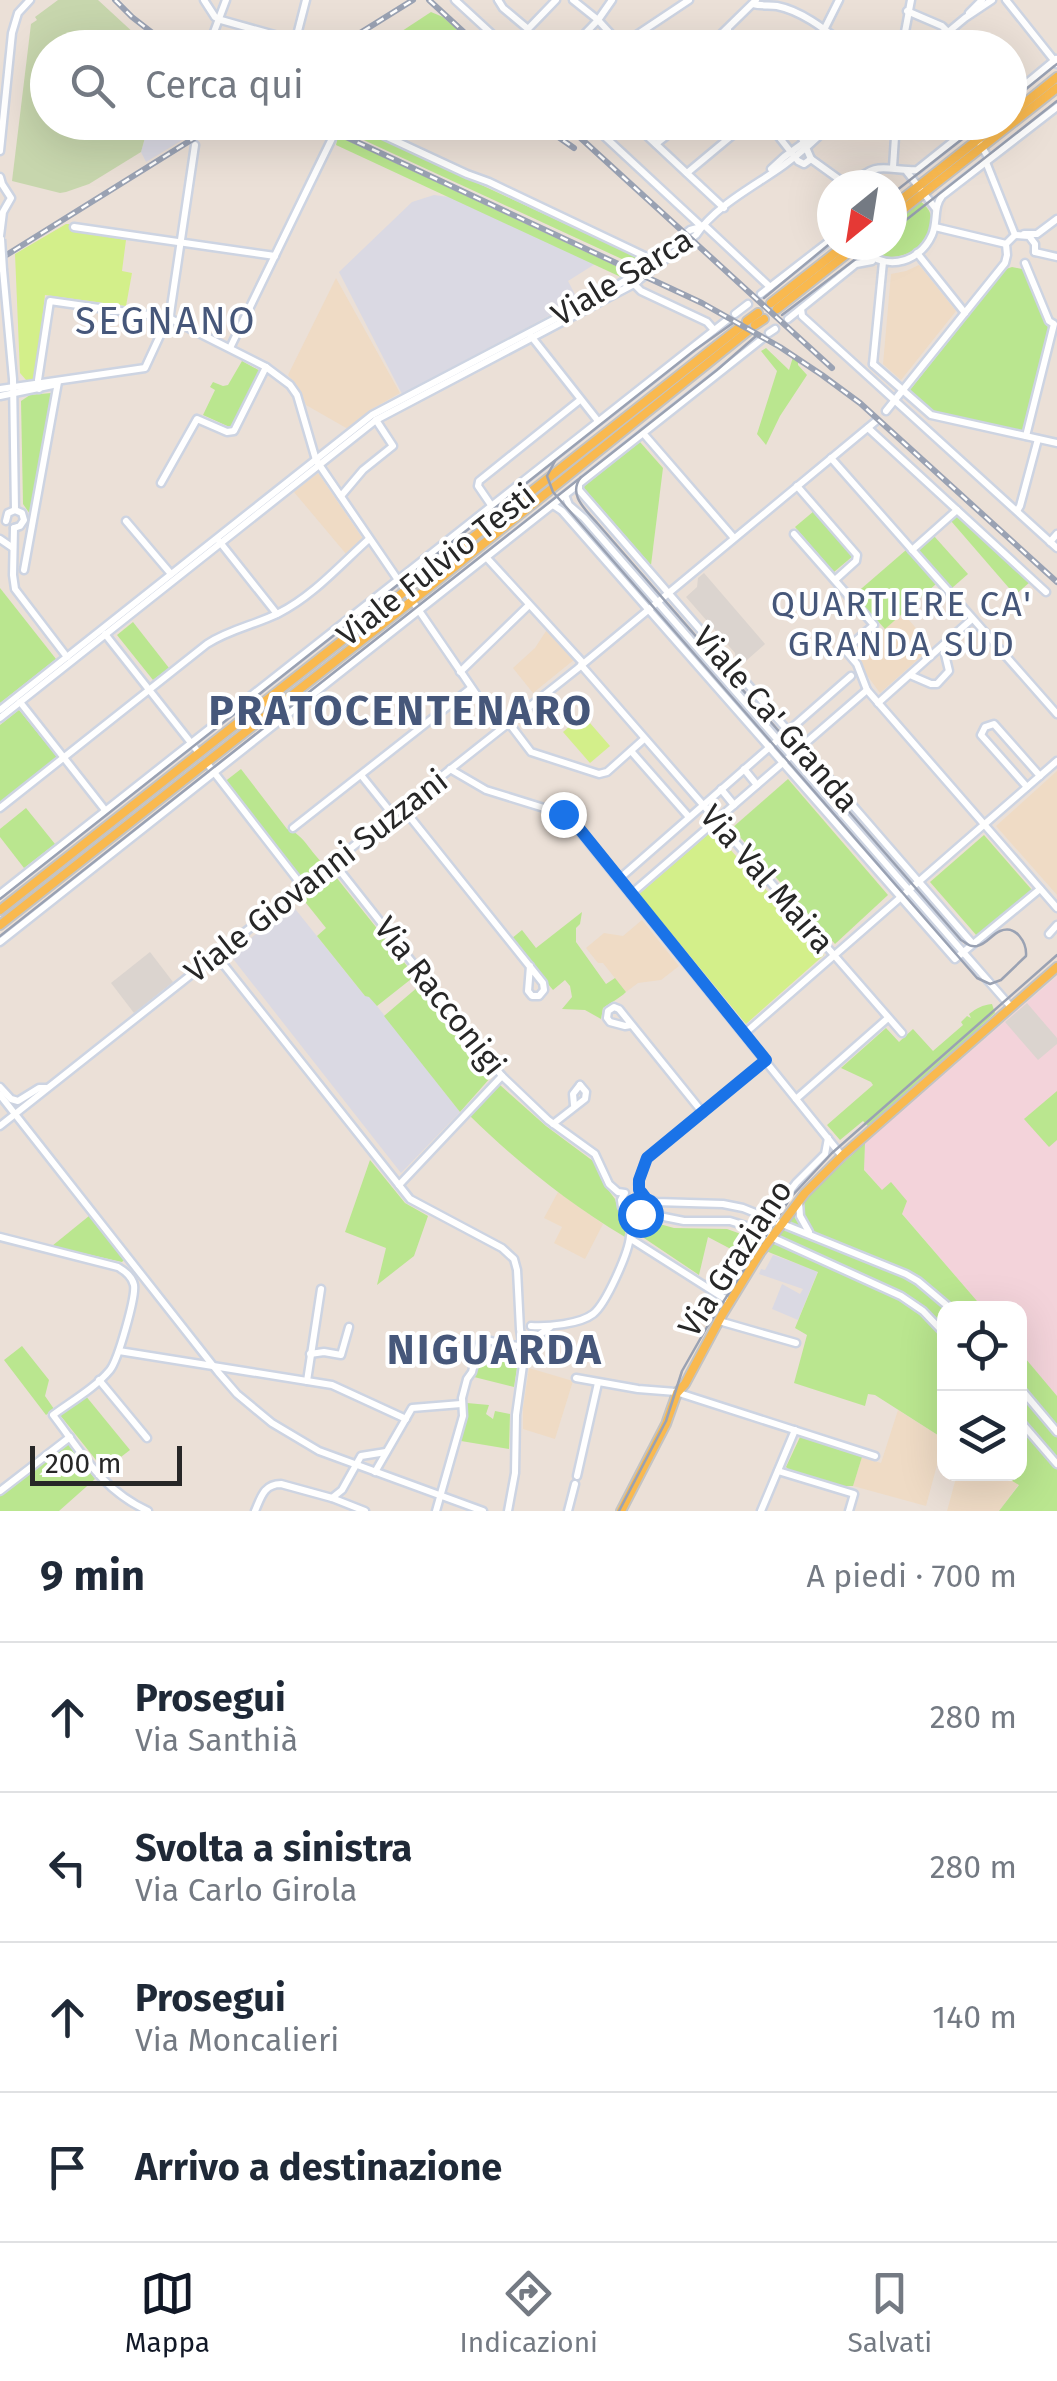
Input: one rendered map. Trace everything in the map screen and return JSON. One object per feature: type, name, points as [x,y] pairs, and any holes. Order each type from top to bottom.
[{"type":"main road","points":[[1027,101],[1057,77]]},
{"type":"main road","points":[[1027,110],[1057,88]]},
{"type":"main road","points":[[981,143],[984,140]]},
{"type":"main road","points":[[907,204],[985,140]]},
{"type":"main road","points":[[907,198],[921,190]]},
{"type":"main road","points":[[827,260],[774,306],[837,260]]},
{"type":"main road","name":"Viale Fulvio Testi","points":[[0,910],[549,477],[761,316]]},
{"type":"main road","name":"Viale Fulvio Testi","points":[[0,926],[556,486],[748,326]]},
{"type":"main road","name":"Viale Ca' Granda","points":[[549,477],[556,486]]},
{"type":"main road","points":[[198,753],[206,762]]},
{"type":"main road","name":"Via Graziano","points":[[621,1511],[666,1424],[676,1393],[760,1253],[799,1200],[842,1156],[1057,967]]},
{"type":"street","points":[[0,152],[12,33],[18,14],[30,0]]},
{"type":"street","points":[[204,0],[218,19],[255,30]]},
{"type":"street","points":[[298,30],[306,0]]},
{"type":"street","points":[[456,0],[488,30]]},
{"type":"street","points":[[498,0],[529,29],[556,0]]},
{"type":"street","points":[[573,0],[606,30]]},
{"type":"street","points":[[588,30],[612,0]]},
{"type":"street","points":[[644,30],[690,0]]},
{"type":"street","points":[[728,28],[754,2],[784,8],[825,29],[840,0]]},
{"type":"street","points":[[904,30],[910,0]]},
{"type":"street","points":[[965,18],[982,0]]},
{"type":"street","points":[[950,30],[992,0]]},
{"type":"street","points":[[1006,0],[1056,61],[1027,84]]},
{"type":"street","points":[[210,9],[224,3]]},
{"type":"street","points":[[214,30],[224,3]]},
{"type":"street","points":[[907,11],[946,30]]},
{"type":"street","points":[[1027,130],[1057,107]]},
{"type":"street","points":[[230,348],[331,140]]},
{"type":"street","points":[[394,140],[653,260]]},
{"type":"street","points":[[610,140],[770,287]]},
{"type":"street","points":[[652,140],[724,208]]},
{"type":"street","points":[[656,144],[661,140]]},
{"type":"street","points":[[687,173],[727,140]]},
{"type":"street","points":[[782,140],[804,164],[811,160]]},
{"type":"street","points":[[793,154],[797,140]]},
{"type":"street","points":[[804,140],[811,160],[826,170]]},
{"type":"street","points":[[703,225],[811,140]]},
{"type":"street","points":[[893,167],[895,140]]},
{"type":"street","points":[[907,170],[920,168],[955,140]]},
{"type":"street","points":[[964,140],[968,153],[985,162]]},
{"type":"street","points":[[975,140],[981,143],[1015,234]]},
{"type":"street","points":[[788,319],[856,264],[899,261],[917,254],[935,227],[937,203],[942,196],[1014,140]]},
{"type":"street","points":[[0,393],[145,368],[169,318],[195,145]]},
{"type":"street","points":[[876,170],[905,170]]},
{"type":"street","points":[[907,172],[936,210]]},
{"type":"street","points":[[0,177],[11,200],[2,208],[0,237],[13,391],[15,510]]},
{"type":"street","points":[[1008,260],[1025,263],[1031,258],[1038,236],[1057,220]]},
{"type":"street","name":"Viale Sarca","points":[[531,335],[624,282],[690,230],[703,225]]},
{"type":"street","name":"Viale Sarca","points":[[0,710],[374,418],[634,284],[696,236],[703,225]]},
{"type":"street","points":[[74,227],[276,256]]},
{"type":"street","points":[[935,227],[1006,244]]},
{"type":"street","points":[[886,411],[1008,260],[1006,244],[1015,234],[1033,235],[1045,229]]},
{"type":"street","points":[[1024,234],[1032,239],[1035,249]]},
{"type":"street","points":[[1035,249],[1057,257]]},
{"type":"street","points":[[761,294],[817,250]]},
{"type":"street","points":[[917,254],[966,312]]},
{"type":"street","points":[[864,374],[873,364],[879,261]]},
{"type":"street","points":[[1025,263],[1049,321],[1056,324],[1026,436]]},
{"type":"street","points":[[634,284],[640,291],[707,322],[714,330]]},
{"type":"street","points":[[38,387],[50,301],[169,318],[283,378],[297,395],[318,462],[500,729]]},
{"type":"street","points":[[735,314],[748,304]]},
{"type":"street","points":[[800,309],[802,316],[864,374],[1057,548]]},
{"type":"street","name":"Viale Fulvio Testi","points":[[0,894],[728,320]]},
{"type":"street","points":[[531,335],[598,421]]},
{"type":"street","name":"Viale Fulvio Testi","points":[[0,942],[762,340]]},
{"type":"street","points":[[873,364],[931,415],[1057,443]]},
{"type":"street","points":[[161,483],[196,419],[227,432],[236,429],[266,367]]},
{"type":"street","points":[[24,570],[58,382]]},
{"type":"street","points":[[492,505],[478,482],[580,400]]},
{"type":"street","points":[[912,416],[922,408]]},
{"type":"street","points":[[922,425],[923,419],[931,415]]},
{"type":"street","points":[[341,496],[363,470],[393,446],[374,418]]},
{"type":"street","name":"Viale Giovanni Suzzani","points":[[0,1126],[582,664],[876,421]]},
{"type":"street","points":[[868,428],[1046,592]]},
{"type":"street","points":[[643,433],[734,538]]},
{"type":"street","points":[[1017,511],[1038,439]]},
{"type":"street","points":[[832,458],[1057,714]]},
{"type":"street","name":"Viale Ca' Granda","points":[[579,484],[578,490],[666,594],[972,943]]},
{"type":"street","name":"Viale Ca' Granda","points":[[556,486],[1011,1007]]},
{"type":"street","points":[[797,486],[857,556],[835,580]]},
{"type":"street","name":"Viale Ca' Granda","points":[[552,505],[562,511],[955,959],[963,952]]},
{"type":"street","points":[[13,548],[0,537],[8,513],[15,510]]},
{"type":"street","points":[[6,524],[20,526],[24,521],[15,510]]},
{"type":"street","points":[[912,550],[958,510]]},
{"type":"street","points":[[126,520],[173,577]]},
{"type":"street","points":[[6,524],[13,548],[15,589],[69,659]]},
{"type":"street","points":[[794,534],[874,625],[845,650],[857,664],[866,690],[1057,908]]},
{"type":"street","points":[[1050,542],[1057,534]]},
{"type":"street","points":[[0,808],[220,636],[278,614],[370,539]]},
{"type":"street","points":[[219,541],[278,614]]},
{"type":"street","points":[[486,557],[582,664]]},
{"type":"street","points":[[460,672],[529,605]]},
{"type":"street","points":[[878,703],[972,619]]},
{"type":"street","points":[[104,632],[198,753]]},
{"type":"street","points":[[910,674],[937,684],[949,671],[943,646]]},
{"type":"street","name":"Viale Sarca","points":[[0,718],[69,659]]},
{"type":"street","name":"Via Val Maira","points":[[582,664],[902,1034]]},
{"type":"street","points":[[619,878],[851,676]]},
{"type":"street","points":[[293,828],[472,688]]},
{"type":"street","points":[[631,894],[866,690]]},
{"type":"street","points":[[20,702],[105,810]]},
{"type":"street","points":[[508,723],[531,752],[601,774],[644,739]]},
{"type":"street","points":[[1027,788],[981,735],[985,727],[994,724],[1040,776]]},
{"type":"street","name":"Via Val Maira","points":[[631,751],[689,817]]},
{"type":"street","points":[[744,1034],[1057,760]]},
{"type":"street","points":[[460,761],[469,780]]},
{"type":"street","points":[[206,762],[302,887]]},
{"type":"street","points":[[450,770],[486,790],[566,816],[842,1156]]},
{"type":"street","points":[[744,770],[757,785]]},
{"type":"street","points":[[361,775],[393,815]]},
{"type":"street","points":[[720,789],[734,806]]},
{"type":"street","points":[[402,808],[530,966]]},
{"type":"street","name":"Via Racconigi","points":[[333,862],[502,1076],[553,1124],[595,1154],[609,1184],[625,1193]]},
{"type":"street","points":[[963,952],[1040,888]]},
{"type":"street","points":[[1048,934],[1057,925]]},
{"type":"street","points":[[216,956],[413,1202],[509,1253],[517,1267],[524,1358],[508,1511]]},
{"type":"street","points":[[796,1098],[888,1018]]},
{"type":"street","points":[[632,1025],[703,1113]]},
{"type":"street","points":[[640,1214],[646,1207],[638,1184],[645,1160],[766,1060]]},
{"type":"street","points":[[399,1185],[502,1076]]},
{"type":"street","points":[[0,1087],[18,1102],[39,1088],[47,1088]]},
{"type":"street","points":[[0,1095],[237,1394],[272,1423],[318,1450],[482,1511]]},
{"type":"street","points":[[553,1124],[574,1106]]},
{"type":"street","name":"Via Graziano","points":[[760,1214],[773,1213],[825,1154],[828,1137]]},
{"type":"street","points":[[937,1326],[901,1296],[730,1221],[633,1216],[624,1210],[621,1200],[632,1190],[656,1202],[733,1205],[906,1274],[942,1301]]},
{"type":"street","points":[[799,1200],[800,1216],[813,1236]]},
{"type":"street","points":[[521,1334],[524,1327],[552,1326],[587,1318],[596,1311],[624,1261],[630,1237],[730,1302]]},
{"type":"street","points":[[0,1238],[118,1267],[128,1273],[134,1284],[115,1364],[54,1415],[96,1474],[121,1496],[148,1511]]},
{"type":"street","points":[[118,1267],[128,1264],[130,1259]]},
{"type":"street","points":[[134,1284],[144,1278]]},
{"type":"street","points":[[307,1380],[320,1289]]},
{"type":"street","points":[[520,1312],[536,1331],[524,1358]]},
{"type":"street","points":[[719,1321],[796,1342]]},
{"type":"street","points":[[521,1334],[526,1340],[534,1338],[552,1326]]},
{"type":"street","points":[[310,1354],[341,1355],[349,1327]]},
{"type":"street","points":[[436,1511],[463,1416],[461,1404],[483,1340],[522,1347]]},
{"type":"street","points":[[119,1351],[332,1384],[406,1419]]},
{"type":"street","points":[[576,1378],[676,1393],[875,1456]]},
{"type":"street","points":[[99,1380],[146,1438]]},
{"type":"street","points":[[568,1511],[598,1383]]},
{"type":"street","points":[[1023,1391],[1057,1432]]},
{"type":"street","points":[[374,1472],[415,1406],[461,1404]]},
{"type":"street","points":[[1027,1429],[1057,1464]]},
{"type":"street","points":[[762,1511],[795,1430]]},
{"type":"street","points":[[0,1491],[70,1436]]},
{"type":"street","points":[[332,1498],[342,1490],[364,1454],[386,1452]]},
{"type":"street","points":[[778,1472],[854,1494],[849,1511]]},
{"type":"street","points":[[255,1511],[264,1491],[274,1484],[332,1498],[365,1511]]},
{"type":"shaded area","points":[[144,140],[182,140],[146,162],[141,152]]},
{"type":"shaded area","points":[[434,195],[449,197],[595,264],[568,281],[578,300],[402,394],[339,272],[412,202]]},
{"type":"shaded area","points":[[919,265],[956,311],[901,380],[883,364],[891,274]]},
{"type":"shaded area","points":[[336,278],[400,393],[348,429],[306,405],[288,375]]},
{"type":"shaded area","points":[[318,473],[363,539],[347,555],[294,492]]},
{"type":"shaded area","points":[[704,573],[765,644],[739,667],[735,653],[686,597]]},
{"type":"shaded area","points":[[903,613],[932,647],[880,693],[850,652],[862,642],[870,642]]},
{"type":"shaded area","points":[[548,628],[575,659],[533,693],[513,668],[535,648]]},
{"type":"shaded area","points":[[1057,771],[1057,895],[996,826]]},
{"type":"shaded area","points":[[292,905],[460,1112],[401,1173],[230,955]]},
{"type":"shaded area","points":[[642,920],[679,966],[661,980],[638,983],[626,992],[586,948],[604,933],[623,936]]},
{"type":"shaded area","points":[[150,952],[173,982],[134,1013],[111,983]]},
{"type":"shaded area","points":[[1057,976],[1057,1396],[1027,1360],[1027,1301],[977,1301],[864,1169],[865,1143]]},
{"type":"shaded area","points":[[1027,1003],[1057,1038],[1057,1044],[1038,1060],[1005,1022]]},
{"type":"shaded area","points":[[558,1192],[603,1224],[585,1259],[554,1243],[562,1227],[544,1218]]},
{"type":"shaded area","points":[[773,1255],[818,1271],[798,1320],[772,1309],[782,1284],[800,1294],[803,1289],[759,1274]]},
{"type":"shaded area","points":[[529,1368],[573,1381],[555,1439],[523,1429]]},
{"type":"shaded area","points":[[898,1410],[937,1435],[937,1465],[926,1506],[853,1486],[862,1457],[881,1463]]},
{"type":"shaded area","points":[[955,1481],[1019,1484],[999,1511],[947,1511]]},
{"type":"green space","points":[[58,0],[98,0],[131,30],[30,30],[35,17]]},
{"type":"green space","points":[[431,12],[457,30],[404,30]]},
{"type":"green space","points":[[30,32],[30,140],[144,140],[141,152],[89,184],[66,192],[12,181]]},
{"type":"green space","points":[[337,140],[347,140],[629,272],[623,278],[336,145]]},
{"type":"green space","points":[[364,140],[385,140],[643,260],[637,266]]},
{"type":"green space","points":[[920,201],[929,211],[931,225],[928,236],[907,253],[907,211]]},
{"type":"green space","points":[[72,224],[71,231],[126,240],[122,271],[132,273],[126,306],[45,295],[35,380],[27,381],[20,373],[15,254]]},
{"type":"green space","points":[[1012,267],[1026,273],[1049,330],[1023,432],[932,412],[910,390],[1006,269]]},
{"type":"green space","points":[[766,348],[789,370],[793,357],[807,375],[766,445],[757,434],[777,371],[761,351]]},
{"type":"green space","points":[[242,361],[262,372],[234,429],[203,415],[215,390],[210,387],[213,382],[228,385]]},
{"type":"green space","points":[[51,393],[30,514],[23,504],[21,401],[30,395]]},
{"type":"green space","points":[[640,442],[663,468],[651,565],[583,487]]},
{"type":"green space","points":[[814,511],[853,556],[834,572],[795,527]]},
{"type":"green space","points":[[957,516],[1030,582],[1015,595],[951,521]]},
{"type":"green space","points":[[934,536],[968,574],[952,588],[918,550]]},
{"type":"green space","points":[[906,550],[936,584],[885,629],[854,595]]},
{"type":"green space","points":[[0,588],[56,659],[0,703]]},
{"type":"green space","points":[[133,622],[169,668],[153,680],[117,635]]},
{"type":"green space","points":[[19,710],[57,757],[0,802],[0,725]]},
{"type":"green space","points":[[583,715],[610,746],[590,763],[563,732]]},
{"type":"green space","points":[[241,769],[287,829],[299,836],[328,867],[415,976],[377,1006],[317,936],[326,928],[223,783]]},
{"type":"green space","points":[[788,779],[888,895],[835,944],[732,828]]},
{"type":"green space","points":[[26,808],[55,844],[24,868],[0,837],[0,829]]},
{"type":"green space","points":[[713,830],[824,955],[746,1024],[639,894]]},
{"type":"green space","points":[[984,835],[1032,890],[977,936],[930,882]]},
{"type":"green space","points":[[582,912],[576,942],[606,984],[615,978],[626,992],[603,1008],[601,1019],[585,1010],[562,1009],[572,997],[570,986],[565,980],[553,990],[511,939],[522,930],[536,948]]},
{"type":"green space","points":[[419,986],[491,1077],[460,1112],[384,1016]]},
{"type":"green space","points":[[992,1004],[995,1013],[976,1035],[876,1122],[869,1127],[863,1121],[840,1140],[827,1125],[873,1085],[841,1068],[886,1028],[899,1042],[913,1029],[933,1051],[963,1025],[961,1022],[967,1016],[971,1018],[969,1014]]},
{"type":"green space","points":[[500,1085],[593,1161],[626,1223],[625,1237],[544,1181],[470,1116]]},
{"type":"green space","points":[[1057,1091],[1057,1140],[1049,1147],[1024,1119]]},
{"type":"green space","points":[[865,1143],[864,1170],[882,1190],[891,1182],[907,1201],[902,1214],[977,1301],[937,1301],[937,1435],[875,1395],[868,1394],[865,1406],[794,1383],[807,1335],[795,1328],[818,1272],[766,1251],[805,1198]]},
{"type":"green space","points":[[370,1160],[405,1203],[428,1216],[414,1256],[377,1285],[386,1248],[345,1232]]},
{"type":"green space","points":[[89,1216],[124,1260],[122,1262],[52,1246]]},
{"type":"green space","points":[[645,1220],[674,1228],[727,1229],[755,1239],[746,1257],[708,1237],[699,1275],[638,1234],[639,1224]]},
{"type":"green space","points":[[22,1346],[49,1380],[45,1396],[54,1409],[46,1415],[4,1360]]},
{"type":"green space","points":[[480,1353],[518,1361],[514,1387],[474,1377]]},
{"type":"green space","points":[[1027,1360],[1057,1396],[1057,1511],[999,1511],[1019,1485],[1012,1481],[1027,1481]]},
{"type":"green space","points":[[85,1395],[130,1450],[104,1470],[60,1415]]},
{"type":"green space","points":[[467,1403],[489,1405],[486,1414],[493,1419],[495,1411],[510,1414],[509,1449],[461,1441]]},
{"type":"green space","points":[[800,1437],[862,1457],[853,1486],[790,1471],[786,1467]]},
{"type":"green space","points":[[68,1444],[95,1479],[59,1511],[0,1511],[0,1495]]},
{"type":"tram line","points":[[1027,88],[1057,64]]},
{"type":"tram line","points":[[1027,125],[1057,101]]},
{"type":"tram line","points":[[907,182],[961,140]]},
{"type":"tram line","points":[[907,219],[1008,140]]},
{"type":"tram line","points":[[764,298],[817,254]]},
{"type":"tram line","points":[[782,315],[854,260]]},
{"type":"tram line","points":[[0,899],[733,323]]},
{"type":"tram line","points":[[0,936],[756,336]]},
{"type":"tram line","points":[[555,461],[547,476],[553,492],[977,978],[990,984],[1001,980],[1026,956],[1019,936],[1006,930],[977,946],[961,940],[584,508],[576,490],[581,477]]},
{"type":"tram line","points":[[619,1511],[666,1421],[682,1371],[791,1197],[832,1153],[1057,955]]},
{"type":"railway","points":[[115,0],[149,30]]},
{"type":"railway","points":[[365,30],[413,0]]},
{"type":"railway","points":[[429,0],[462,30]]},
{"type":"railway","points":[[0,259],[191,140]]},
{"type":"railway","points":[[353,140],[702,303],[780,347],[860,403],[1057,582]]},
{"type":"railway","points":[[563,140],[574,148]]},
{"type":"railway","points":[[583,140],[832,368]]},
{"type":"district","name":"SEGNANO","points":[[166,321]]},
{"type":"district","name":"QUARTIERE CA' GRANDA SUD","points":[[902,624]]},
{"type":"district","name":"PRATOCENTENARO","points":[[401,710]]},
{"type":"district","name":"NIGUARDA","points":[[495,1349]]},
{"type":"route","points":[[563,814],[578,827],[766,1060],[647,1158],[638,1184],[647,1202],[640,1214]]}]
